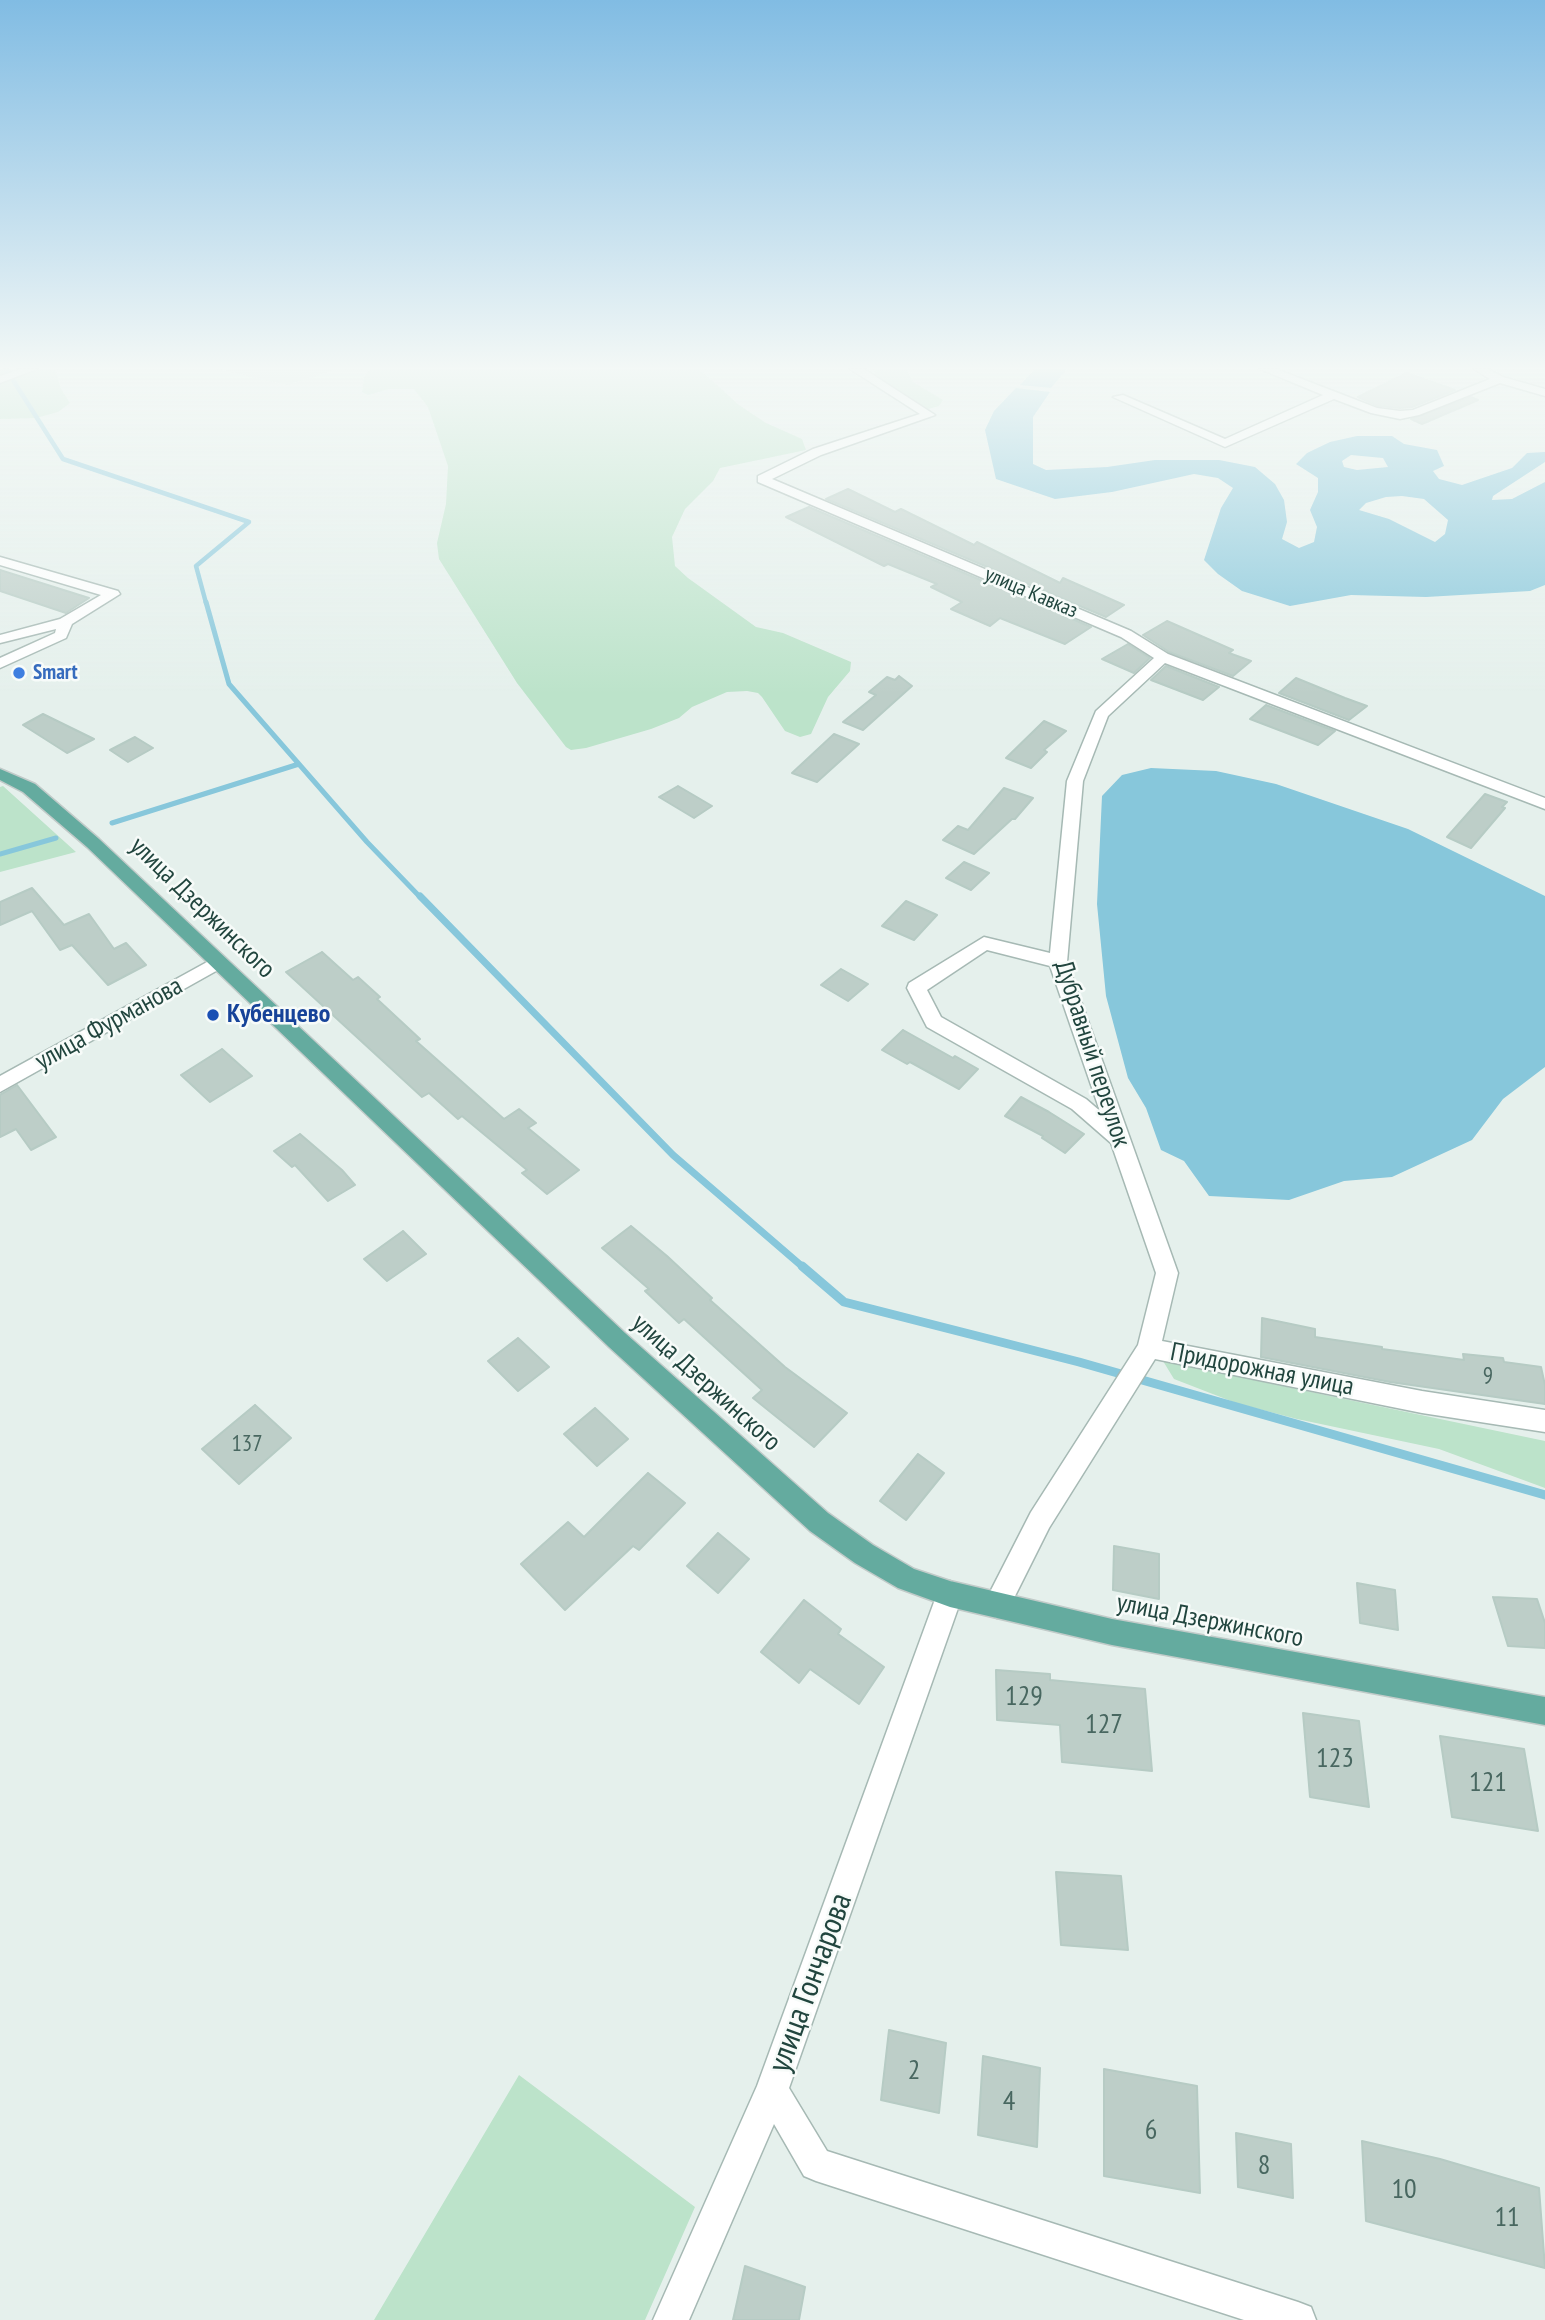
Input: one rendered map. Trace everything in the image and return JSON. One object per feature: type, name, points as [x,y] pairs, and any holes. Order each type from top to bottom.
[{"type":"main road","name":"улица Дзержинского","points":[[0,774],[29,788],[61,814],[617,1340],[819,1521],[864,1554],[907,1578],[950,1594],[1112,1632],[1545,1711]]},
{"type":"street","name":"улица Кавказ","points":[[766,477],[762,479],[1126,634],[1163,657],[1545,804]]},
{"type":"street","points":[[0,561],[113,594],[65,622],[0,639]]},
{"type":"street","points":[[0,664],[61,635],[65,622]]},
{"type":"street","name":"Дубравный переулок","points":[[1149,1348],[1167,1273],[1058,962],[1075,781],[1101,714],[1163,657]]},
{"type":"street","points":[[1058,962],[984,943],[916,988],[934,1022],[1079,1104],[1118,1138]]},
{"type":"street","name":"улица Фурманова","points":[[0,1085],[218,962]]},
{"type":"street","name":"Придорожная улица","points":[[997,1605],[1040,1520],[1149,1348],[1422,1402],[1545,1422]]},
{"type":"street","name":"улица Гончарова","points":[[950,1594],[772,2090],[816,2164],[1298,2320]]},
{"type":"street","points":[[671,2320],[772,2090]]},
{"type":"green space","points":[[447,477],[715,477],[685,509],[672,537],[675,566],[756,627],[783,633],[851,662],[850,671],[828,697],[811,734],[800,737],[785,731],[758,693],[727,692],[692,707],[679,718],[651,729],[571,750],[517,683],[439,559],[437,543],[446,504]]},
{"type":"green space","points":[[3,786],[76,852],[0,872],[0,787]]},
{"type":"green space","points":[[1163,1361],[1545,1441],[1545,1488],[1439,1449],[1297,1419],[1236,1403],[1174,1379]]},
{"type":"green space","points":[[519,2075],[695,2207],[645,2320],[374,2320]]},
{"type":"water","points":[[1179,477],[1112,492],[1055,499],[996,479]]},
{"type":"water","points":[[1214,477],[1267,477],[1275,484],[1284,500],[1287,522],[1282,539],[1299,548],[1314,542],[1317,527],[1310,510],[1318,492],[1317,477],[1438,477],[1462,485],[1485,477],[1522,477],[1493,496],[1492,500],[1512,499],[1545,482],[1545,585],[1530,591],[1426,597],[1351,595],[1290,606],[1242,591],[1204,560],[1221,508],[1233,488]],"holes":[[[1386,497],[1424,499],[1448,520],[1445,534],[1435,542],[1389,519],[1359,510],[1366,503]]]},
{"type":"water","points":[[1151,768],[1216,771],[1276,784],[1408,829],[1545,896],[1545,1067],[1503,1099],[1472,1140],[1392,1177],[1344,1181],[1289,1200],[1209,1196],[1184,1161],[1161,1150],[1146,1108],[1128,1078],[1106,996],[1097,904],[1102,796],[1122,775]]},
{"type":"building","points":[[848,489],[895,512],[901,509],[974,545],[977,542],[1060,583],[1063,578],[1124,605],[1106,617],[826,499]]},
{"type":"building","points":[[809,507],[1091,627],[1065,644],[1000,618],[990,626],[951,609],[962,602],[931,587],[937,584],[888,564],[884,566],[786,517]]},
{"type":"building","points":[[0,570],[89,598],[66,613],[0,591]]},
{"type":"building","points":[[1167,621],[1233,650],[1229,653],[1251,661],[1233,676],[1169,652],[1143,635]]},
{"type":"building","points":[[1128,644],[1150,658],[1134,673],[1102,659]]},
{"type":"building","points":[[1166,666],[1219,687],[1203,700],[1151,680]]},
{"type":"building","points":[[899,676],[912,686],[863,730],[843,722],[876,695],[869,692],[887,677],[895,680]]},
{"type":"building","points":[[1296,678],[1367,706],[1349,720],[1279,693]]},
{"type":"building","points":[[1266,705],[1335,731],[1318,745],[1250,719]]},
{"type":"building","points":[[43,714],[94,739],[67,753],[23,725]]},
{"type":"building","points":[[1044,721],[1066,731],[1044,750],[1047,752],[1031,768],[1006,758]]},
{"type":"building","points":[[834,734],[859,744],[817,782],[792,773]]},
{"type":"building","points":[[135,737],[153,748],[128,762],[110,750]]},
{"type":"building","points":[[678,786],[712,806],[694,818],[659,797]]},
{"type":"building","points":[[1004,788],[1033,798],[1015,819],[974,854],[943,840],[958,826],[968,830]]},
{"type":"building","points":[[1485,794],[1507,802],[1502,807],[1505,808],[1471,848],[1447,837]]},
{"type":"building","points":[[964,862],[989,873],[971,890],[946,878]]},
{"type":"building","points":[[32,888],[64,925],[89,914],[114,949],[126,943],[146,965],[108,985],[72,945],[60,950],[32,911],[0,925],[0,902]]},
{"type":"building","points":[[906,901],[937,915],[914,940],[882,926]]},
{"type":"building","points":[[322,952],[353,980],[358,977],[380,997],[377,999],[420,1039],[416,1041],[504,1119],[519,1109],[536,1123],[528,1128],[579,1170],[547,1194],[522,1173],[527,1170],[462,1116],[458,1119],[429,1093],[422,1097],[286,972]]},
{"type":"building","points":[[841,969],[868,984],[848,1001],[821,985]]},
{"type":"building","points":[[903,1030],[978,1069],[959,1089],[882,1050]]},
{"type":"building","points":[[222,1049],[252,1076],[210,1102],[181,1075]]},
{"type":"building","points":[[17,1085],[56,1137],[31,1150],[16,1129],[0,1137],[0,1095]]},
{"type":"building","points":[[1021,1097],[1084,1134],[1065,1153],[1042,1138],[1043,1136],[1005,1116]]},
{"type":"building","points":[[300,1134],[342,1170],[355,1185],[328,1201],[295,1165],[292,1167],[274,1151]]},
{"type":"building","points":[[631,1226],[667,1256],[712,1298],[710,1300],[785,1367],[847,1413],[814,1447],[753,1398],[762,1390],[684,1319],[679,1323],[645,1291],[649,1289],[602,1248]]},
{"type":"building","points":[[403,1231],[426,1254],[387,1281],[364,1259]]},
{"type":"building","points":[[1262,1318],[1315,1329],[1315,1337],[1382,1349],[1464,1360],[1463,1354],[1503,1358],[1504,1362],[1541,1367],[1545,1404],[1390,1382],[1261,1357]]},
{"type":"building","points":[[518,1338],[549,1367],[518,1391],[488,1361]]},
{"type":"building","points":[[255,1405],[291,1438],[239,1484],[202,1449]]},
{"type":"building","points":[[595,1408],[628,1439],[597,1466],[564,1434]]},
{"type":"building","points":[[918,1454],[944,1473],[906,1520],[880,1501]]},
{"type":"building","points":[[648,1473],[685,1503],[639,1550],[633,1546],[565,1610],[521,1564],[568,1522],[584,1537]]},
{"type":"building","points":[[718,1533],[749,1559],[718,1593],[687,1566]]},
{"type":"building","points":[[1114,1546],[1159,1554],[1159,1599],[1113,1590]]},
{"type":"building","points":[[1357,1583],[1395,1590],[1398,1630],[1360,1623]]},
{"type":"building","points":[[1493,1597],[1537,1599],[1545,1623],[1545,1648],[1508,1646]]},
{"type":"building","points":[[804,1600],[841,1629],[838,1634],[884,1667],[859,1704],[810,1669],[799,1683],[761,1652]]},
{"type":"building","points":[[996,1670],[1050,1674],[1050,1680],[1145,1689],[1152,1771],[1062,1762],[1060,1725],[997,1720]]},
{"type":"building","points":[[1303,1713],[1359,1721],[1369,1807],[1310,1797]]},
{"type":"building","points":[[1440,1736],[1524,1749],[1538,1831],[1452,1817]]},
{"type":"building","points":[[1056,1872],[1121,1876],[1128,1950],[1061,1945]]},
{"type":"building","points":[[889,2030],[946,2043],[939,2113],[881,2100]]},
{"type":"building","points":[[983,2056],[1040,2068],[1037,2147],[978,2135]]},
{"type":"building","points":[[1104,2069],[1197,2086],[1200,2193],[1104,2176]]},
{"type":"building","points":[[1236,2133],[1291,2144],[1293,2198],[1238,2187]]},
{"type":"building","points":[[1362,2141],[1440,2159],[1539,2188],[1545,2268],[1366,2221]]},
{"type":"building","points":[[745,2266],[805,2287],[799,2320],[733,2320]]},
{"type":"waterway","points":[[117,477],[249,522],[196,566],[206,603]]},
{"type":"waterway","points":[[206,602],[229,684],[299,764]]},
{"type":"waterway","points":[[112,823],[299,764]]},
{"type":"waterway","points":[[299,764],[367,842],[421,898]]},
{"type":"waterway","points":[[0,854],[56,838]]},
{"type":"waterway","points":[[420,896],[673,1155],[804,1268]]},
{"type":"waterway","points":[[802,1266],[844,1302],[1079,1362],[1545,1495]]},
{"type":"place","name":"Smart","points":[[19,673]]},
{"type":"place","name":"Кубенцево","points":[[213,1015]]}]
